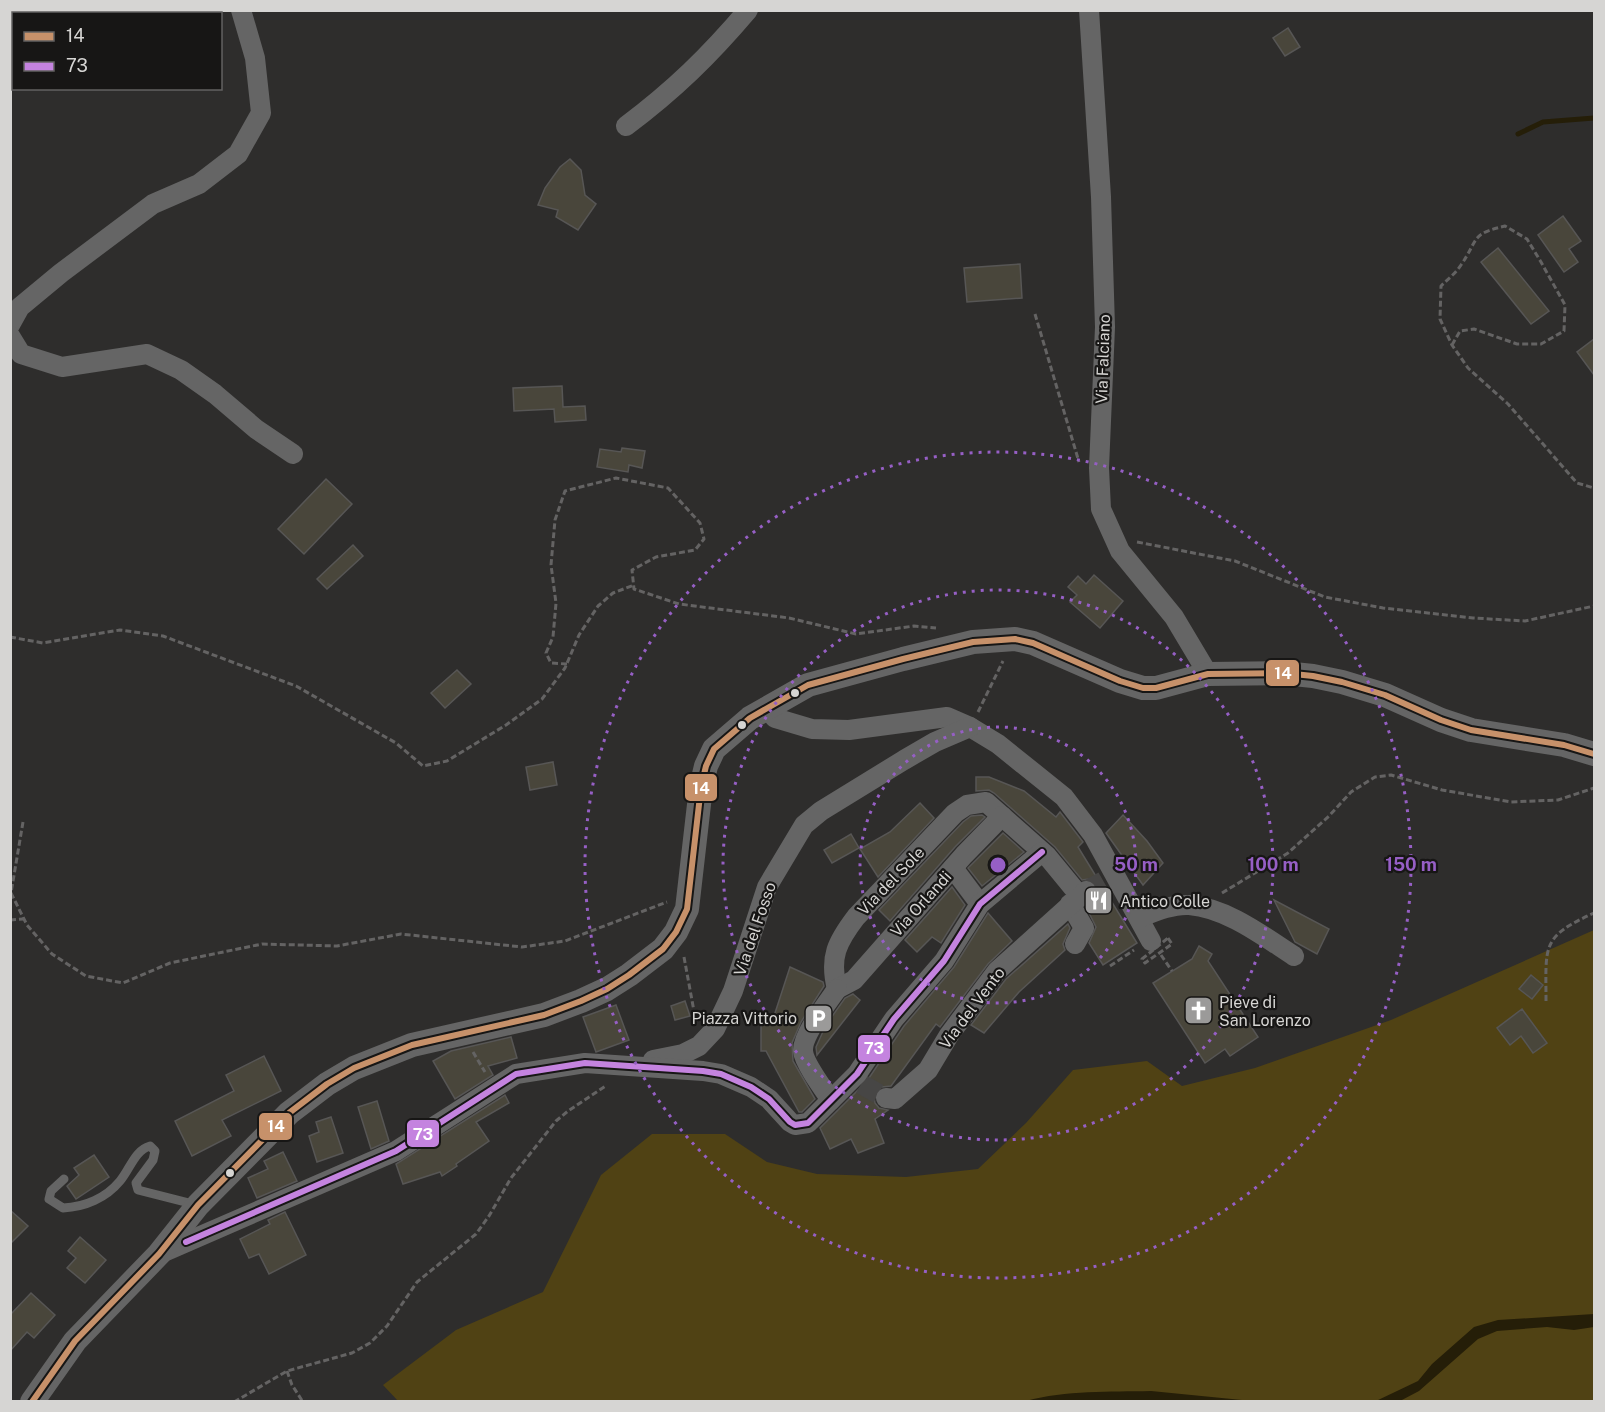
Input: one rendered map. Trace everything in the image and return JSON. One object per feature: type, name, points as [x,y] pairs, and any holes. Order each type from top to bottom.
[{"type":"street","points":[[10,325],[20,307],[135,217],[153,204],[199,184],[238,154],[261,113],[255,58],[241,10]]},
{"type":"street","points":[[626,126],[662,99],[712,53],[748,10]]},
{"type":"street","name":"Via Falciano","points":[[1089,10],[1101,197],[1105,327],[1099,468],[1101,509],[1120,551],[1138,576],[1174,617],[1208,674]]},
{"type":"street","points":[[10,336],[21,354],[62,367],[147,354],[181,370],[215,394],[256,429],[293,454]]},
{"type":"street","points":[[32,1401],[75,1341],[159,1254],[198,1205],[289,1113],[327,1084],[354,1068],[412,1045],[544,1015],[595,995],[629,975],[663,949],[680,926],[687,909],[701,787],[705,766],[714,749],[750,718],[807,685],[973,642],[1015,639],[1033,643],[1120,681],[1143,687],[1156,688],[1208,674],[1284,673],[1313,676],[1385,695],[1441,720],[1471,730],[1564,745],[1594,754]]},
{"type":"street","points":[[766,707],[775,717],[812,729],[849,730],[947,717],[970,727],[998,744],[1064,797],[1093,835],[1154,944]]},
{"type":"street","name":"Via del Fosso","points":[[632,1065],[683,1054],[699,1046],[715,1029],[733,991],[767,887],[804,825],[821,811],[904,760],[935,742],[970,727]]},
{"type":"street","name":"Via del Sole","points":[[837,989],[834,956],[839,941],[856,917],[955,813],[967,805],[986,802],[1002,816]]},
{"type":"street","points":[[1002,816],[1042,852],[1078,896],[1084,928],[1075,944]]},
{"type":"street","name":"Via Orlandi","points":[[837,989],[854,980],[1002,816]]},
{"type":"street","points":[[159,1254],[396,1151],[516,1074],[585,1063],[721,1074],[761,1092],[785,1118],[795,1125],[808,1123],[831,1100],[857,1081],[894,1020],[944,961],[980,904],[1042,852]]},
{"type":"street","points":[[953,868],[980,904]]},
{"type":"street","name":"Via del Vento","points":[[886,1098],[895,1099],[928,1070],[950,1035],[997,971],[1078,896]]},
{"type":"street","points":[[1139,918],[1159,909],[1188,905],[1231,916],[1294,956]]},
{"type":"street","points":[[831,1100],[803,1051],[808,1033],[837,989]]},
{"type":"lane","points":[[64,1179],[51,1191],[50,1199],[63,1208],[85,1205],[110,1192],[122,1179],[138,1154],[145,1147],[150,1146],[154,1151],[153,1160],[136,1183],[138,1190],[198,1205]]},
{"type":"path","points":[[1452,345],[1460,331],[1474,329],[1516,345],[1541,344],[1564,331],[1565,305],[1542,262],[1527,239],[1505,226],[1485,230],[1473,242],[1461,266],[1441,286],[1440,319],[1452,345],[1468,368],[1508,405],[1577,483],[1594,488]]},
{"type":"path","points":[[1035,314],[1082,472]]},
{"type":"path","points":[[567,664],[551,663],[546,653],[553,637],[556,603],[551,565],[555,520],[565,492],[616,478],[668,488],[700,523],[704,539],[694,550],[656,557],[632,570],[634,589],[680,604],[789,618],[856,634],[914,626],[943,628]]},
{"type":"path","points":[[1113,537],[1235,561],[1325,597],[1383,608],[1525,621],[1594,606]]},
{"type":"path","points":[[10,637],[43,643],[120,630],[164,636],[296,686],[396,743],[423,766],[447,761],[506,725],[542,699],[567,664],[579,634],[598,606],[613,593],[634,585]]},
{"type":"path","points":[[970,727],[1015,639]]},
{"type":"path","points":[[1199,908],[1288,853],[1329,816],[1351,792],[1375,777],[1391,775],[1442,790],[1511,802],[1558,800],[1594,788]]},
{"type":"path","points":[[23,822],[11,892],[27,925],[52,954],[86,976],[123,983],[170,963],[262,944],[336,946],[400,934],[522,947],[565,941],[676,899],[690,885]]},
{"type":"path","points":[[1546,1000],[1546,954],[1553,938],[1570,924],[1594,913]]},
{"type":"path","points":[[10,920],[24,919]]},
{"type":"path","points":[[680,926],[699,1046]]},
{"type":"path","points":[[1110,966],[1154,944],[1172,971]]},
{"type":"path","points":[[462,1032],[495,1089]]},
{"type":"path","points":[[234,1401],[287,1371],[352,1353],[370,1343],[387,1326],[417,1282],[476,1234],[511,1178],[556,1121],[632,1065]]},
{"type":"path","points":[[287,1371],[303,1401]]},
{"type":"shaded area","points":[[1594,930],[1594,1401],[399,1402],[383,1385],[456,1330],[543,1292],[601,1175],[652,1134],[725,1134],[767,1162],[817,1174],[906,1177],[978,1169],[1026,1123],[1073,1070],[1147,1061],[1182,1086],[1255,1068],[1391,1020]]},
{"type":"shaded area","points":[[1594,1314],[1594,1327],[1574,1330],[1547,1327],[1497,1331],[1478,1339],[1419,1391],[1400,1401],[1376,1401],[1418,1381],[1432,1364],[1474,1327],[1498,1320]]},
{"type":"shaded area","points":[[1151,1391],[1252,1401],[1026,1401],[1072,1393]]},
{"type":"building","points":[[1288,28],[1300,47],[1285,56],[1273,38]]},
{"type":"building","points":[[570,159],[581,170],[585,195],[596,204],[578,230],[556,217],[558,210],[538,205],[545,188],[560,167]]},
{"type":"building","points":[[1563,216],[1581,241],[1569,249],[1578,262],[1564,272],[1538,235]]},
{"type":"building","points":[[1498,248],[1549,311],[1531,324],[1481,262]]},
{"type":"building","points":[[1020,264],[1022,298],[967,302],[964,268]]},
{"type":"building","points":[[1594,339],[1594,375],[1577,352]]},
{"type":"building","points":[[562,386],[563,407],[585,406],[586,420],[555,422],[554,409],[514,411],[513,388]]},
{"type":"building","points":[[622,448],[645,451],[642,468],[629,465],[628,472],[597,467],[600,449],[621,452]]},
{"type":"building","points":[[326,479],[352,504],[304,554],[278,529]]},
{"type":"building","points":[[353,545],[363,556],[327,589],[317,579]]},
{"type":"building","points":[[1094,575],[1123,601],[1100,628],[1070,602],[1077,595],[1068,587],[1078,576],[1086,584]]},
{"type":"building","points":[[457,670],[471,684],[445,708],[431,693]]},
{"type":"building","points":[[553,762],[557,785],[530,790],[526,767]]},
{"type":"building","points":[[976,777],[989,777],[1024,791],[1056,817],[1060,812],[1083,842],[1078,847],[1137,943],[1103,965],[1089,943],[1096,927],[1086,907],[1097,895],[1098,889],[1095,883],[1089,879],[1082,880],[1055,847],[994,793],[989,790],[976,791]]},
{"type":"building","points":[[920,803],[934,818],[878,877],[860,849],[890,832]]},
{"type":"building","points":[[1123,815],[1163,863],[1143,885],[1106,833]]},
{"type":"building","points":[[971,816],[985,817],[955,847],[890,921],[879,910],[963,822]]},
{"type":"building","points":[[1003,833],[1024,852],[982,886],[968,868]]},
{"type":"building","points":[[851,834],[859,848],[832,863],[824,850]]},
{"type":"building","points":[[952,887],[965,905],[941,943],[932,937],[917,952],[905,940]]},
{"type":"building","points":[[1274,900],[1329,929],[1317,954],[1295,942]]},
{"type":"building","points":[[988,913],[1012,941],[988,964],[940,1027],[936,1024],[891,1086],[882,1087],[876,1091],[875,1103],[879,1108],[888,1110],[875,1119],[884,1143],[858,1153],[851,1139],[830,1149],[820,1128],[867,1081],[904,1026],[954,967]]},
{"type":"building","points":[[1068,924],[1070,928],[1063,944],[1065,950],[1019,992],[984,1033],[971,1025],[1006,979]]},
{"type":"building","name":"Pieve di San Lorenzo","points":[[1199,946],[1212,954],[1208,961],[1258,1037],[1230,1056],[1225,1049],[1205,1063],[1153,983],[1192,959]]},
{"type":"building","points":[[790,967],[823,982],[824,986],[801,1022],[792,1043],[793,1061],[815,1099],[802,1112],[799,1112],[766,1051],[761,1051],[761,1013],[774,1016]]},
{"type":"building","points":[[1531,975],[1543,985],[1532,999],[1519,989]]},
{"type":"building","points":[[853,994],[860,1000],[817,1055],[816,1047],[826,1025],[845,998]]},
{"type":"building","points":[[685,1001],[690,1016],[675,1020],[671,1006]]},
{"type":"building","points":[[616,1005],[629,1040],[596,1052],[583,1017]]},
{"type":"building","points":[[1522,1009],[1547,1043],[1533,1053],[1521,1036],[1510,1045],[1497,1028]]},
{"type":"building","points":[[511,1037],[517,1058],[488,1066],[493,1075],[455,1099],[433,1061],[451,1051]]},
{"type":"building","points":[[264,1056],[281,1091],[222,1120],[231,1136],[192,1156],[175,1121],[234,1091],[226,1075]]},
{"type":"building","points":[[505,1095],[509,1103],[476,1122],[489,1141],[442,1176],[440,1172],[403,1184],[396,1164]]},
{"type":"building","points":[[377,1101],[389,1141],[371,1149],[358,1107]]},
{"type":"building","points":[[331,1117],[343,1153],[317,1162],[309,1136],[319,1132],[316,1122]]},
{"type":"building","points":[[283,1152],[297,1181],[257,1198],[248,1178],[268,1169],[264,1161]]},
{"type":"building","points":[[94,1155],[109,1177],[76,1199],[67,1186],[79,1175],[74,1168]]},
{"type":"building","points":[[10,1210],[28,1226],[10,1244]]},
{"type":"building","points":[[285,1212],[306,1255],[269,1274],[259,1254],[249,1258],[240,1239],[270,1224],[268,1220]]},
{"type":"building","points":[[80,1237],[106,1260],[85,1283],[67,1268],[76,1258],[68,1251]]},
{"type":"building","points":[[31,1293],[55,1315],[34,1338],[27,1332],[10,1351],[10,1315]]},
{"type":"waterway","points":[[1518,134],[1543,122],[1594,118]]},
{"type":"tunnel","points":[[1086,891],[1116,874]]},
{"type":"tunnel","points":[[861,1084],[886,1098]]},
{"type":"transit line","name":"14","points":[[32,1402],[75,1341],[159,1254],[198,1205],[289,1113],[327,1084],[354,1068],[412,1045],[544,1015],[581,1001],[607,989],[663,949],[676,932],[687,909],[701,787],[706,766],[714,749],[750,718],[808,685],[973,642],[1015,639],[1033,643],[1120,681],[1143,688],[1156,688],[1208,674],[1284,673],[1313,676],[1385,695],[1441,720],[1471,730],[1564,745],[1594,754]]},
{"type":"transit line","name":"73","points":[[186,1242],[396,1151],[516,1074],[585,1063],[721,1074],[751,1087],[769,1099],[795,1125],[808,1123],[857,1074],[894,1019],[944,961],[980,904],[1042,852]]},
{"type":"place","name":"Antico Colle","points":[[1099,901]]},
{"type":"place","name":"Pieve di San Lorenzo","points":[[1198,1011]]},
{"type":"place","name":"Piazza Vittorio","points":[[818,1018]]}]
